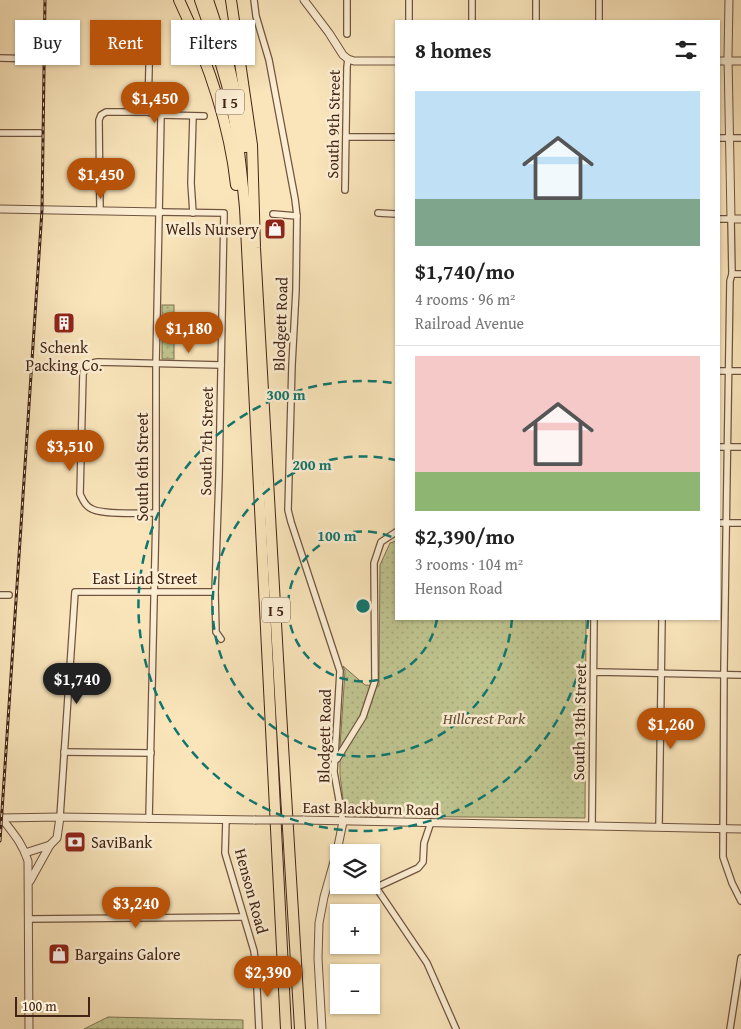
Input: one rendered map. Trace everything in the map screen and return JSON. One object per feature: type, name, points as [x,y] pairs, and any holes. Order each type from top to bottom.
[{"type":"highway","points":[[179,0],[204,56],[222,108],[229,139],[235,174],[250,318]]},
{"type":"highway","name":"I 5","points":[[200,0],[214,40],[227,87],[240,155],[245,208],[286,1029]]},
{"type":"highway","name":"I 5","points":[[208,0],[227,57],[253,190],[300,1029]]},
{"type":"highway","points":[[231,0],[252,145],[253,190]]},
{"type":"street","name":"Blodgett Road","points":[[254,0],[256,16],[269,60],[297,216],[288,510],[340,671],[334,772],[343,822],[340,844]]},
{"type":"street","points":[[304,0],[343,55],[348,59],[354,61],[395,62]]},
{"type":"street","points":[[347,0],[347,34]]},
{"type":"street","points":[[409,0],[409,20]]},
{"type":"street","points":[[472,0],[472,20]]},
{"type":"street","points":[[536,0],[536,20]]},
{"type":"street","points":[[598,0],[598,20]]},
{"type":"street","points":[[729,0],[728,61],[732,274],[730,281],[728,371],[723,857],[732,883],[741,901]]},
{"type":"street","points":[[0,58],[15,58]]},
{"type":"street","name":"South 9th Street","points":[[345,190],[348,59]]},
{"type":"street","points":[[720,61],[741,61]]},
{"type":"street","points":[[148,112],[149,65]]},
{"type":"street","points":[[100,211],[99,120],[101,115],[106,112],[148,112],[161,115],[204,116]]},
{"type":"street","name":"South 6th Street","points":[[149,819],[156,513],[156,364],[161,115]]},
{"type":"street","points":[[0,209],[193,213],[191,182],[193,116]]},
{"type":"street","points":[[0,133],[40,133]]},
{"type":"street","points":[[346,137],[395,137]]},
{"type":"street","points":[[720,138],[741,138]]},
{"type":"street","name":"South 7th Street","points":[[193,213],[224,213],[215,592],[216,632],[221,639]]},
{"type":"street","points":[[378,213],[395,214]]},
{"type":"street","points":[[273,214],[297,216]]},
{"type":"street","points":[[720,219],[741,219]]},
{"type":"street","points":[[732,274],[741,274]]},
{"type":"street","points":[[156,513],[107,512],[90,508],[84,502],[80,494],[83,374],[91,363],[98,362],[221,365]]},
{"type":"street","points":[[720,371],[741,371]]},
{"type":"street","points":[[720,447],[741,447]]},
{"type":"street","points":[[720,523],[741,523]]},
{"type":"street","points":[[335,761],[363,717],[375,681],[374,563],[381,542],[395,533]]},
{"type":"street","name":"East Lind Street","points":[[64,752],[74,592],[215,592]]},
{"type":"street","points":[[0,595],[9,595]]},
{"type":"street","name":"South 13th Street","points":[[592,825],[594,620]]},
{"type":"street","points":[[660,826],[662,620]]},
{"type":"street","points":[[594,673],[741,675]]},
{"type":"street","points":[[29,883],[50,845],[57,838],[64,752],[151,753]]},
{"type":"street","points":[[0,817],[16,836],[28,861],[28,1029]]},
{"type":"street","name":"East Blackburn Road","points":[[0,817],[431,822],[741,829]]},
{"type":"street","name":"Henson Road","points":[[226,820],[225,853],[254,952],[259,1029]]},
{"type":"street","points":[[380,886],[418,868],[423,862],[424,843],[431,822]]},
{"type":"street","points":[[25,854],[50,845]]},
{"type":"street","name":"Blodgett Road","points":[[322,1029],[318,958],[319,923],[330,879]]},
{"type":"street","points":[[380,892],[427,963],[456,1029]]},
{"type":"street","points":[[29,919],[243,917]]},
{"type":"street","points":[[730,1029],[741,958]]},
{"type":"green space","points":[[162,305],[174,305],[174,359],[162,359]]},
{"type":"green space","name":"Hillcrest Park","points":[[395,541],[395,620],[586,620],[585,818],[353,816],[343,799],[340,775],[345,671],[343,666],[365,685],[379,686],[380,565],[390,543]]},
{"type":"green space","points":[[108,1017],[243,1020],[243,1029],[84,1029]]},
{"type":"railway","points":[[0,841],[42,210],[45,0]]},
{"type":"place","name":"Wells Nursery","points":[[275,229]]},
{"type":"place","name":"Schenk Packing Co.","points":[[64,323]]},
{"type":"place","name":"SaviBank","points":[[75,842]]},
{"type":"place","name":"Bargains Galore","points":[[59,954]]}]
